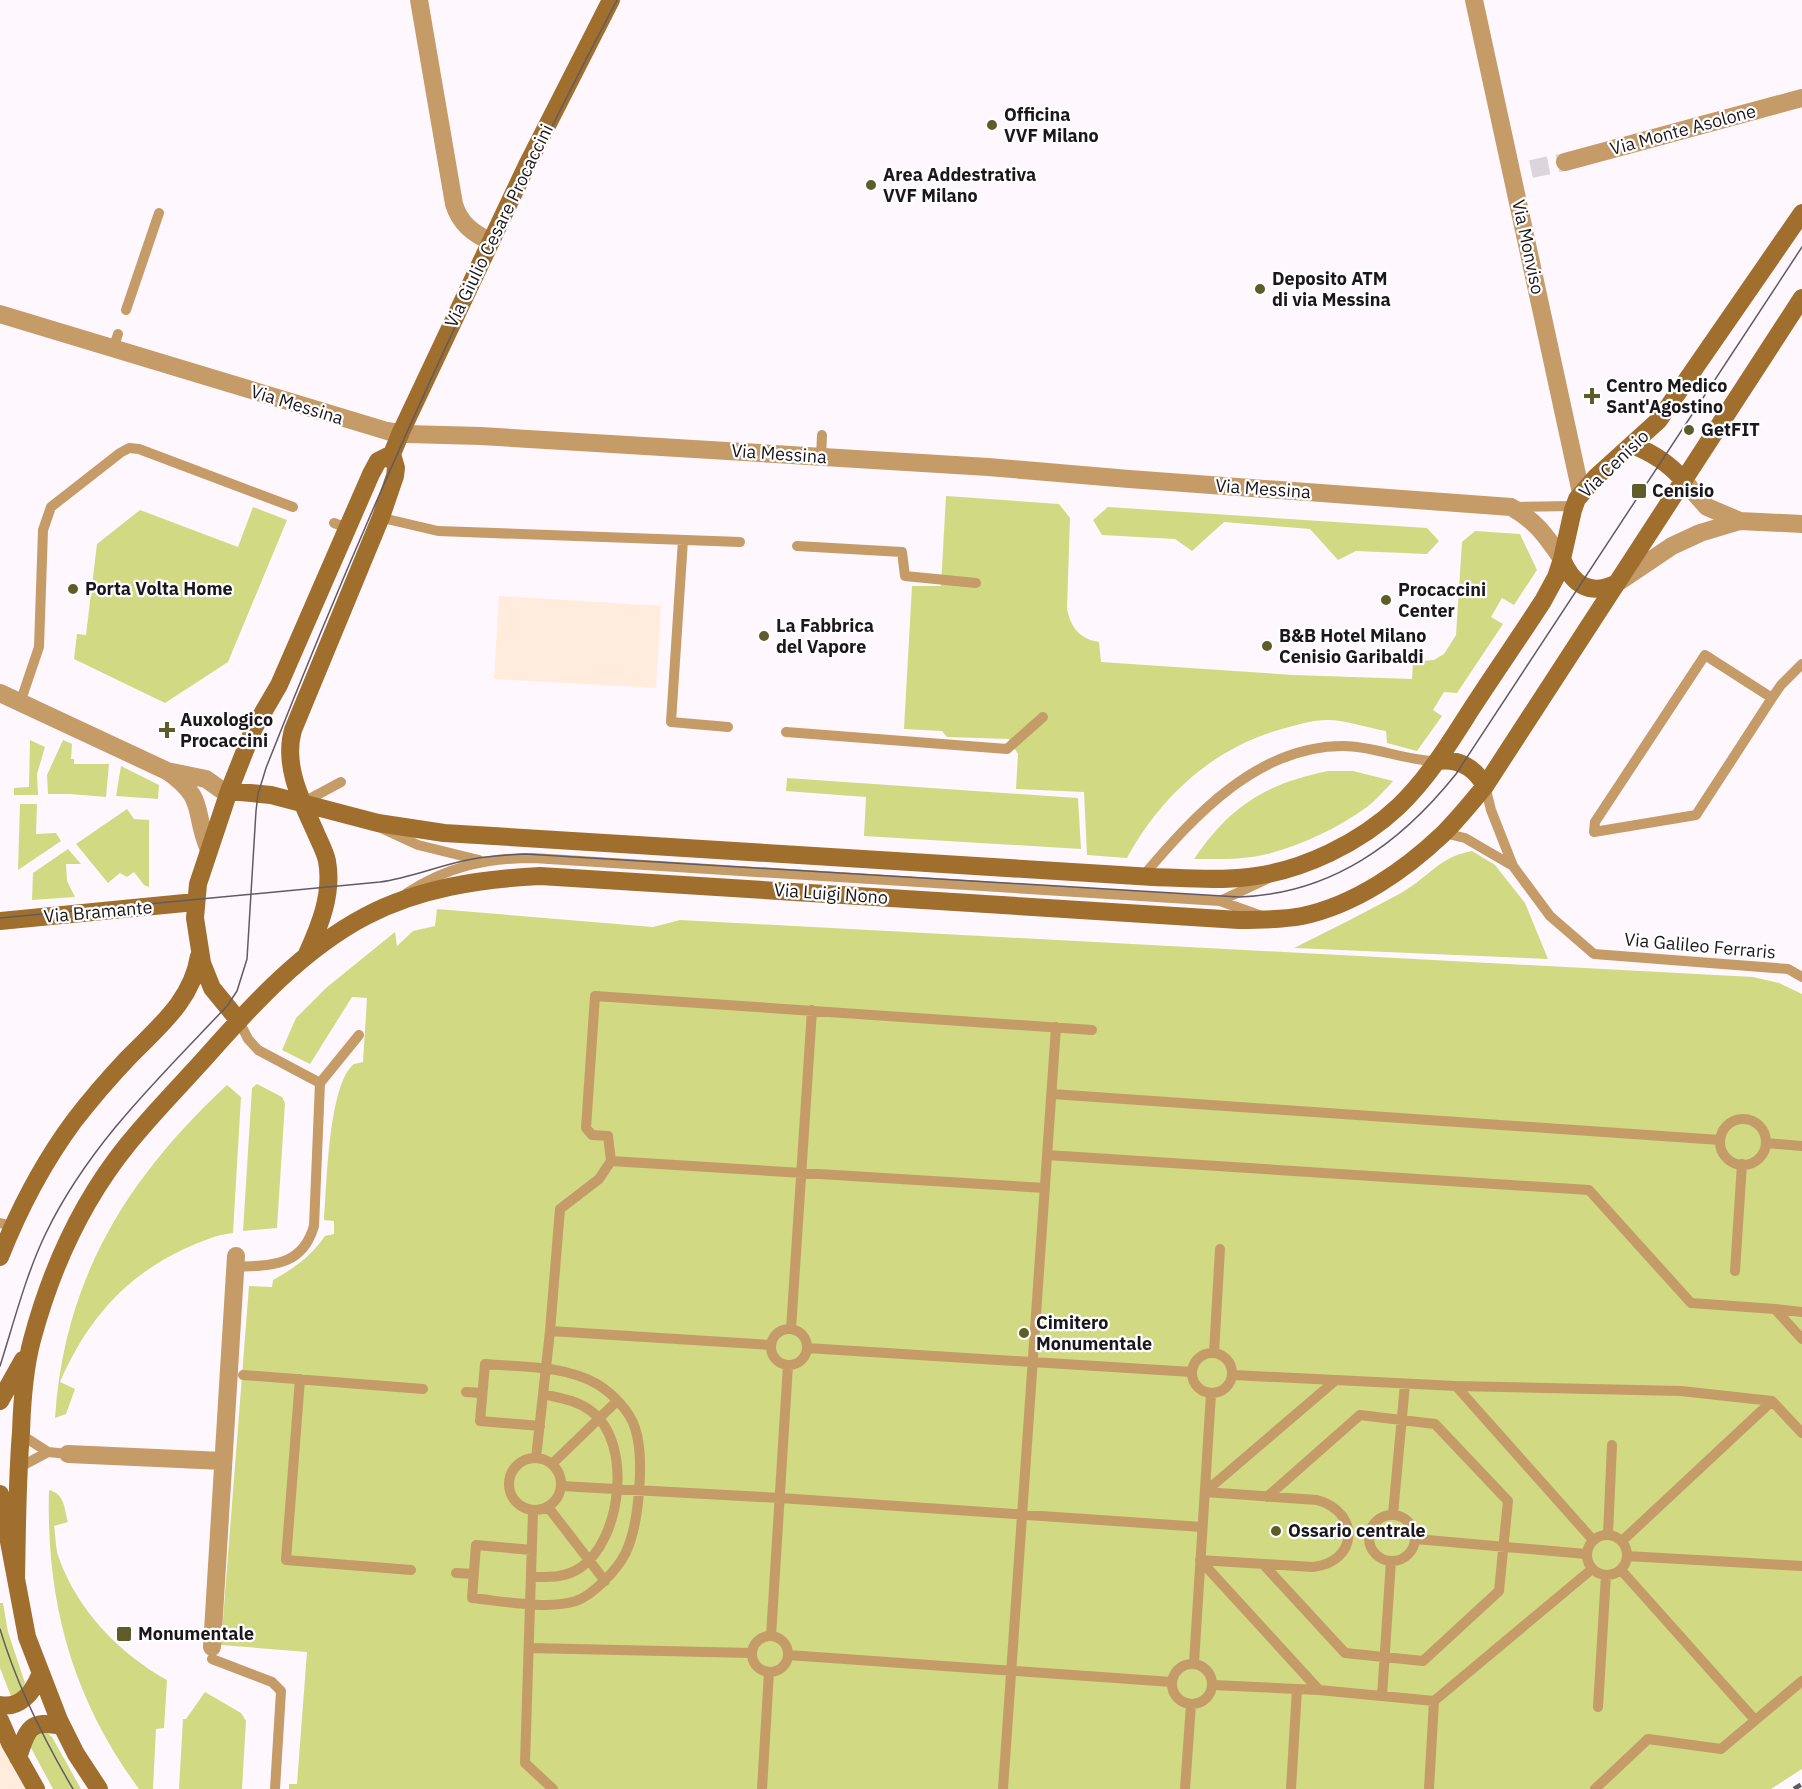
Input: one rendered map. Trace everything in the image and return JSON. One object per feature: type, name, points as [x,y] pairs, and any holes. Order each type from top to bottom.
[{"type":"main road","name":"Via Giulio Cesare Procaccini","points":[[302,803],[291,766],[289,753],[291,738],[381,517],[395,476],[393,454],[401,432],[527,165],[611,0]]},
{"type":"main road","name":"Via Cenisio","points":[[1286,870],[1344,845],[1369,829],[1398,806],[1437,761],[1556,578],[1578,500],[1596,477],[1659,420],[1802,213]]},
{"type":"main road","points":[[1437,761],[1454,760],[1467,766],[1478,775],[1485,786],[1802,298]]},
{"type":"main road","points":[[1632,445],[1647,451],[1669,465],[1683,480]]},
{"type":"main road","name":"Via Giulio Cesare Procaccini","points":[[199,954],[195,903],[201,875],[229,791],[254,728],[279,685],[340,525],[378,461],[393,454]]},
{"type":"main road","points":[[1562,560],[1572,577],[1584,587],[1602,589],[1617,583]]},
{"type":"main road","name":"Via Luigi Nono","points":[[306,956],[346,928],[392,904],[445,887],[480,880],[540,876],[1239,920],[1272,920],[1303,916],[1332,907],[1371,888],[1417,856],[1444,833],[1485,786]]},
{"type":"main road","name":"Via Luigi Nono","points":[[229,791],[302,803],[403,828],[444,833],[1143,876],[1239,879],[1286,870]]},
{"type":"main road","points":[[16,1578],[18,1468],[25,1383],[31,1342],[51,1279],[61,1254],[103,1178],[138,1132],[239,1021],[306,956],[322,919],[328,876],[326,855],[302,803]]},
{"type":"main road","name":"Via Bramante","points":[[0,921],[195,903]]},
{"type":"main road","points":[[199,954],[208,980],[239,1021]]},
{"type":"main road","points":[[0,1257],[6,1225],[39,1174],[73,1123],[112,1075],[177,1009],[196,974],[199,954]]},
{"type":"main road","points":[[0,1401],[31,1342]]},
{"type":"main road","points":[[0,1494],[23,1622],[40,1675],[61,1726],[99,1789]]},
{"type":"main road","points":[[0,1705],[18,1703],[25,1698],[34,1688],[40,1675]]},
{"type":"main road","points":[[0,1720],[36,1789]]},
{"type":"main road","points":[[18,1758],[25,1735],[30,1728],[45,1722],[61,1726]]},
{"type":"street","points":[[419,0],[454,204],[458,217],[470,230],[491,242]]},
{"type":"street","name":"Via Monviso","points":[[1474,0],[1522,171],[1578,500]]},
{"type":"street","name":"Via Monte Asolone","points":[[1565,162],[1802,98]]},
{"type":"street","name":"Via Messina","points":[[0,314],[115,341],[368,426],[401,432],[988,467],[1511,507]]},
{"type":"street","points":[[1683,480],[1707,507],[1740,521]]},
{"type":"street","points":[[1511,507],[1542,529],[1562,560]]},
{"type":"street","points":[[1617,583],[1672,546],[1700,533],[1740,521],[1802,524]]},
{"type":"street","points":[[0,693],[167,771],[206,779],[220,789],[229,791]]},
{"type":"street","points":[[167,771],[195,796],[201,830],[209,850]]},
{"type":"street","points":[[215,1657],[224,1461],[236,1374],[240,1263]]},
{"type":"street","points":[[68,1454],[224,1461]]},
{"type":"lane","points":[[126,310],[159,213]]},
{"type":"lane","points":[[821,457],[822,435]]},
{"type":"lane","points":[[20,703],[39,647],[42,530],[46,517],[51,507],[120,453],[129,448],[139,449],[293,507]]},
{"type":"lane","name":"Via Messina","points":[[1511,507],[1578,500]]},
{"type":"lane","points":[[391,520],[438,531],[740,542]]},
{"type":"lane","points":[[683,540],[671,722],[728,727]]},
{"type":"lane","points":[[797,546],[902,552],[905,576],[976,583]]},
{"type":"lane","points":[[1772,698],[1705,655],[1595,822],[1594,832],[1696,815],[1772,698],[1780,685],[1802,664]]},
{"type":"lane","points":[[786,732],[1007,749],[1043,717]]},
{"type":"lane","points":[[1143,876],[1211,802],[1250,775],[1295,753],[1321,747],[1346,746],[1412,759],[1437,761]]},
{"type":"lane","points":[[302,803],[341,782]]},
{"type":"lane","points":[[1485,786],[1491,810],[1513,866]]},
{"type":"lane","points":[[364,819],[418,845],[482,861]]},
{"type":"lane","points":[[1444,833],[1465,838],[1513,866]]},
{"type":"lane","points":[[392,904],[438,874],[482,861],[517,858],[1220,901],[1272,920]]},
{"type":"lane","name":"Via Galileo Ferraris","points":[[1513,866],[1550,916],[1594,954],[1788,969],[1802,977]]},
{"type":"lane","points":[[1220,901],[1286,870]]},
{"type":"lane","points":[[536,1458],[560,1209],[599,1179],[611,1161],[608,1136],[592,1135],[586,1128],[595,996],[1092,1030]]},
{"type":"lane","points":[[791,1329],[812,1011]]},
{"type":"lane","points":[[239,1021],[248,1039],[258,1050],[320,1083]]},
{"type":"lane","points":[[1003,1789],[1056,1027]]},
{"type":"lane","points":[[240,1263],[275,1264],[298,1254],[310,1240],[314,1226],[320,1083],[359,1035]]},
{"type":"lane","points":[[1052,1094],[1720,1140]]},
{"type":"lane","points":[[1737,1119],[1745,1119],[1758,1124],[1766,1136],[1766,1143],[1765,1150],[1756,1161],[1742,1164],[1729,1159],[1721,1148],[1720,1140],[1726,1127],[1737,1119]]},
{"type":"lane","points":[[1766,1143],[1802,1146]]},
{"type":"lane","points":[[1047,1155],[1589,1190],[1691,1303],[1802,1312]]},
{"type":"lane","points":[[611,1161],[1045,1188]]},
{"type":"lane","points":[[1735,1271],[1742,1164]]},
{"type":"lane","points":[[1214,1353],[1221,1249]]},
{"type":"lane","points":[[1775,1309],[1802,1339]]},
{"type":"lane","points":[[791,1329],[796,1330],[804,1338],[807,1348],[803,1358],[788,1365],[777,1360],[771,1345],[776,1335],[791,1329]]},
{"type":"lane","points":[[550,1330],[771,1345]]},
{"type":"lane","points":[[807,1348],[1192,1372]]},
{"type":"lane","points":[[1214,1353],[1226,1358],[1233,1375],[1232,1381],[1223,1391],[1211,1394],[1199,1389],[1192,1379],[1192,1372],[1193,1366],[1201,1356],[1214,1353]]},
{"type":"lane","points":[[532,1550],[476,1545],[472,1598],[557,1606],[579,1600],[605,1581],[626,1554],[636,1518],[641,1457],[635,1427],[617,1401],[598,1384],[573,1373],[485,1364],[480,1421],[540,1426]]},
{"type":"lane","points":[[771,1636],[788,1365]]},
{"type":"lane","points":[[236,1374],[423,1389]]},
{"type":"lane","points":[[1233,1375],[1456,1386],[1681,1391],[1772,1401],[1802,1433]]},
{"type":"lane","points":[[300,1379],[286,1560],[411,1570]]},
{"type":"lane","points":[[1205,1492],[1336,1380]]},
{"type":"lane","points":[[1393,1514],[1405,1384]]},
{"type":"lane","points":[[1456,1386],[1593,1540]]},
{"type":"lane","points":[[466,1392],[482,1393]]},
{"type":"lane","points":[[531,1577],[559,1577],[579,1569],[588,1561],[606,1537],[614,1511],[616,1489],[617,1470],[614,1445],[605,1426],[591,1411],[570,1400],[543,1394]]},
{"type":"lane","points":[[1194,1663],[1211,1394]]},
{"type":"lane","points":[[552,1464],[617,1401]]},
{"type":"lane","points":[[1622,1541],[1772,1401]]},
{"type":"lane","points":[[1263,1564],[1346,1653],[1423,1661],[1499,1591],[1508,1501],[1435,1424],[1360,1415],[1267,1497]]},
{"type":"lane","points":[[20,1434],[48,1452],[68,1454]]},
{"type":"lane","points":[[1608,1534],[1612,1445]]},
{"type":"lane","points":[[18,1468],[48,1452]]},
{"type":"lane","points":[[536,1458],[552,1464],[558,1470],[561,1486],[555,1502],[548,1507],[533,1510],[517,1503],[508,1487],[509,1478],[519,1463],[536,1458]]},
{"type":"lane","points":[[561,1486],[780,1498],[1202,1527]]},
{"type":"lane","points":[[1200,1560],[1313,1568],[1326,1566],[1337,1559],[1345,1549],[1349,1536],[1347,1523],[1341,1512],[1330,1504],[1317,1500],[1205,1492]]},
{"type":"lane","points":[[548,1507],[605,1581]]},
{"type":"lane","points":[[533,1510],[525,1763],[553,1789]]},
{"type":"lane","points":[[1393,1514],[1412,1525],[1416,1539],[1414,1546],[1405,1557],[1391,1562],[1378,1556],[1370,1544],[1369,1537],[1374,1523],[1386,1515],[1393,1514]]},
{"type":"lane","points":[[1608,1534],[1622,1541],[1627,1550],[1627,1556],[1621,1570],[1606,1575],[1592,1569],[1587,1554],[1593,1540],[1608,1534]]},
{"type":"lane","points":[[1349,1536],[1369,1537]]},
{"type":"lane","points":[[1416,1539],[1587,1554]]},
{"type":"lane","points":[[1627,1556],[1802,1566]]},
{"type":"lane","points":[[1200,1560],[1319,1690]]},
{"type":"lane","points":[[1382,1696],[1391,1562]]},
{"type":"lane","points":[[1213,1685],[1319,1690],[1434,1701],[1592,1569]]},
{"type":"lane","points":[[1621,1570],[1755,1720]]},
{"type":"lane","points":[[456,1573],[474,1574]]},
{"type":"lane","points":[[1598,1707],[1606,1575]]},
{"type":"lane","points":[[771,1636],[782,1640],[788,1650],[784,1666],[775,1672],[758,1668],[754,1664],[752,1653],[756,1643],[771,1636]]},
{"type":"lane","points":[[530,1648],[752,1653]]},
{"type":"lane","points":[[788,1655],[1172,1682]]},
{"type":"lane","points":[[215,1657],[273,1682],[281,1691],[274,1789]]},
{"type":"lane","points":[[1194,1663],[1206,1668],[1213,1685],[1208,1697],[1197,1704],[1191,1704],[1179,1700],[1175,1695],[1172,1682],[1176,1670],[1194,1663]]},
{"type":"lane","points":[[762,1789],[769,1672]]},
{"type":"lane","points":[[1595,1789],[1648,1739],[1721,1749],[1802,1681]]},
{"type":"lane","points":[[1291,1789],[1297,1689]]},
{"type":"lane","points":[[1429,1789],[1434,1701]]},
{"type":"lane","points":[[1185,1789],[1191,1704]]},
{"type":"shaded area","points":[[499,596],[661,606],[656,688],[494,679]]},
{"type":"shaded area","points":[[0,1729],[34,1789],[0,1789]]},
{"type":"green space","points":[[946,496],[1059,504],[1070,518],[1067,609],[1077,632],[1099,642],[1101,662],[1293,675],[1412,679],[1413,662],[1434,660],[1444,654],[1456,635],[1462,542],[1475,531],[1520,534],[1537,570],[1514,605],[1502,598],[1491,617],[1503,624],[1457,693],[1444,692],[1433,710],[1442,716],[1417,751],[1387,743],[1386,731],[1342,721],[1316,721],[1282,729],[1233,748],[1191,777],[1156,814],[1127,858],[1087,855],[1084,792],[1016,789],[1018,754],[1009,739],[947,737],[942,731],[904,729],[912,586],[941,586]]},
{"type":"green space","points":[[253,507],[287,520],[228,662],[165,703],[74,659],[77,634],[86,635],[97,544],[140,510],[238,547]]},
{"type":"green space","points":[[1108,507],[1427,528],[1439,541],[1427,554],[1356,551],[1338,560],[1310,529],[1224,522],[1192,551],[1175,539],[1102,535],[1093,520]]},
{"type":"green space","points":[[30,740],[45,747],[37,774],[38,795],[14,795],[14,788],[29,787]]},
{"type":"green space","points":[[63,740],[72,744],[71,759],[74,759],[74,764],[109,764],[106,797],[48,794],[47,775]]},
{"type":"green space","points":[[121,766],[159,785],[158,799],[116,796]]},
{"type":"green space","points":[[1328,771],[1353,771],[1393,781],[1367,807],[1344,822],[1306,841],[1258,856],[1194,859],[1221,825],[1251,800],[1286,783]]},
{"type":"green space","points":[[787,778],[1078,798],[1081,849],[864,836],[866,797],[786,791]]},
{"type":"green space","points":[[20,804],[37,804],[36,834],[56,833],[61,841],[18,870]]},
{"type":"green space","points":[[127,809],[134,819],[149,820],[149,887],[144,885],[134,872],[127,877],[120,873],[108,883],[76,844]]},
{"type":"green space","points":[[68,849],[81,864],[66,864],[67,881],[75,897],[32,900],[33,873]]},
{"type":"green space","points":[[1472,851],[1495,865],[1525,903],[1548,959],[1294,948],[1401,893],[1451,858]]},
{"type":"green space","name":"Cimitero Monumentale","points":[[437,909],[653,927],[680,920],[1753,977],[1779,983],[1802,994],[1802,1769],[1771,1789],[289,1789],[289,1784],[297,1784],[307,1652],[221,1645],[249,1286],[272,1287],[273,1280],[302,1261],[325,1236],[334,1234],[334,1221],[324,1220],[330,1137],[339,1092],[345,1075],[354,1064],[363,1062],[367,998],[352,997],[310,1064],[282,1050],[296,1018],[326,988],[395,932],[397,946],[413,931],[435,926]]},
{"type":"green space","points":[[257,1084],[282,1097],[285,1103],[277,1228],[243,1231],[252,1088]]},
{"type":"green space","points":[[227,1085],[241,1097],[233,1233],[202,1241],[163,1260],[143,1273],[109,1303],[70,1360],[60,1382],[75,1389],[66,1414],[55,1418],[61,1368],[72,1320],[87,1276],[107,1234],[131,1195],[159,1157],[191,1120]]},
{"type":"green space","points":[[49,1490],[61,1498],[68,1522],[54,1526],[56,1547],[67,1577],[77,1595],[102,1629],[117,1644],[167,1680],[164,1728],[156,1729],[153,1789],[139,1789],[96,1720],[80,1684],[58,1610],[49,1531]]},
{"type":"green space","points":[[0,1603],[3,1603],[8,1632],[25,1683],[20,1693],[11,1696],[0,1668]]},
{"type":"green space","points":[[205,1692],[241,1713],[246,1721],[242,1789],[179,1789],[183,1719],[186,1719]]},
{"type":"green space","points":[[46,1732],[52,1737],[81,1789],[53,1789],[30,1746],[33,1735]]},
{"type":"tunnel","points":[[1531,169],[1565,162]]},
{"type":"tram line","points":[[0,1366],[32,1265],[63,1201],[104,1141],[227,1006],[237,991],[247,959],[256,811],[258,794],[266,768],[346,572],[431,379],[521,188],[617,0]]},
{"type":"tram line","points":[[0,918],[380,882],[471,859],[525,854],[1239,897],[1272,894],[1304,886],[1361,861],[1387,843],[1411,822],[1456,774],[1802,247]]},
{"type":"tram line","points":[[0,1629],[14,1671],[32,1711],[73,1789]]},
{"type":"railway","points":[[1794,1789],[1802,1784]]},
{"type":"place","name":"Officina VVF Milano","points":[[992,125]]},
{"type":"place","name":"Area Addestrativa VVF Milano","points":[[871,185]]},
{"type":"place","name":"Deposito ATM di via Messina","points":[[1260,289]]},
{"type":"place","name":"Centro Medico Sant'Agostino","points":[[1592,396]]},
{"type":"place","name":"GetFIT","points":[[1689,430]]},
{"type":"place","name":"Cenisio","points":[[1639,491]]},
{"type":"place","name":"Porta Volta Home","points":[[73,589]]},
{"type":"place","name":"Procaccini Center","points":[[1386,600]]},
{"type":"place","name":"La Fabbrica del Vapore","points":[[764,636]]},
{"type":"place","name":"B&B Hotel Milano Cenisio Garibaldi","points":[[1267,646]]},
{"type":"place","name":"Auxologico Procaccini","points":[[167,730]]},
{"type":"place","name":"Cimitero Monumentale","points":[[1024,1333]]},
{"type":"place","name":"Ossario centrale","points":[[1276,1531]]},
{"type":"place","name":"Monumentale","points":[[124,1634]]}]
